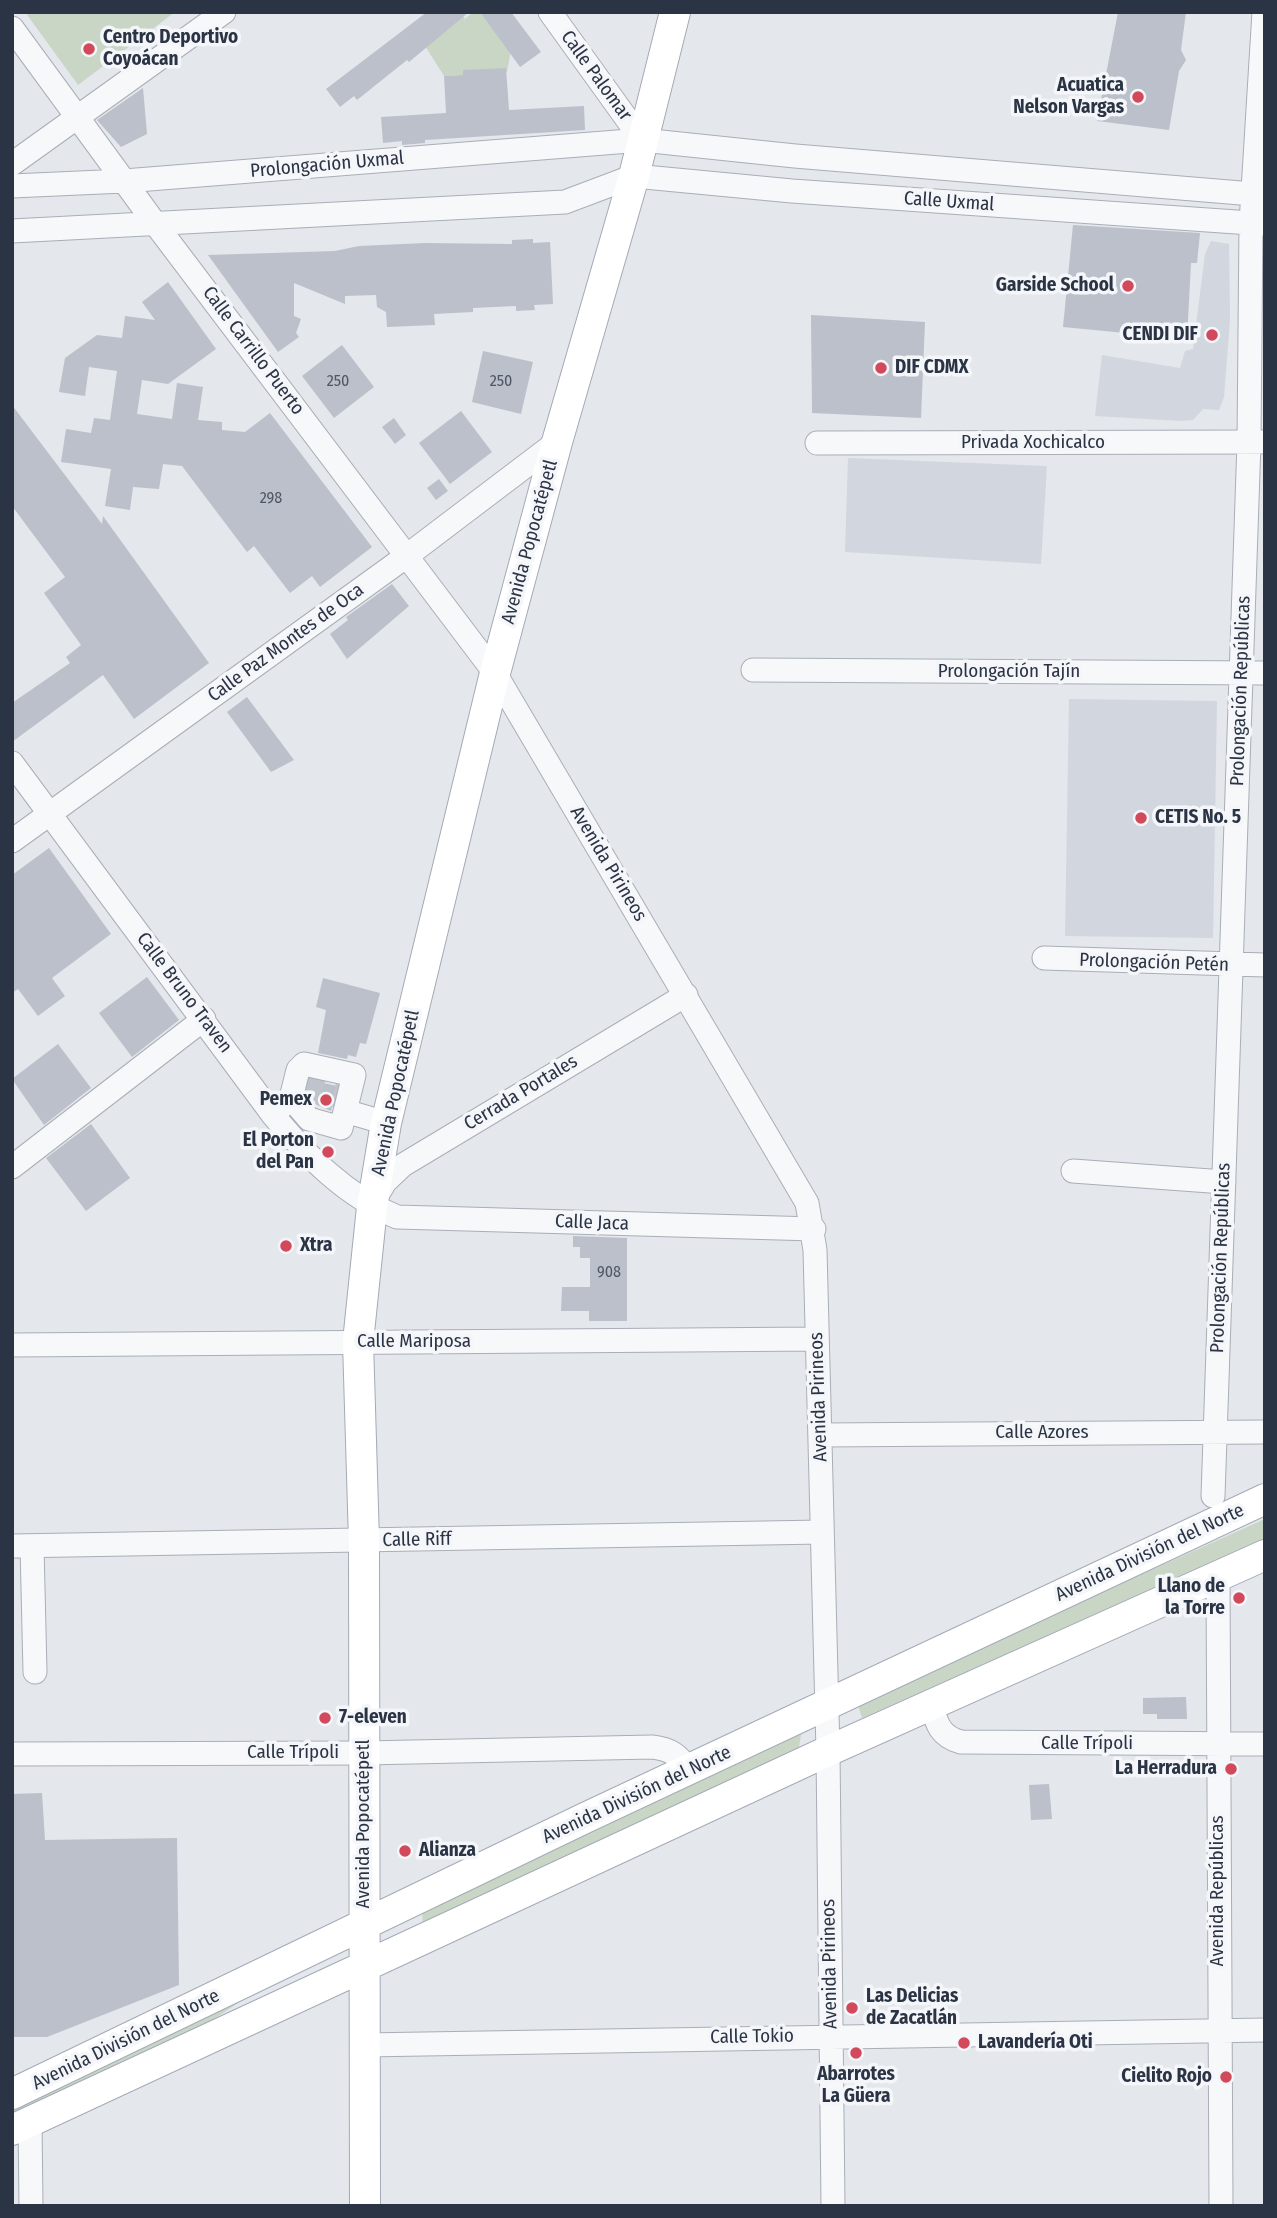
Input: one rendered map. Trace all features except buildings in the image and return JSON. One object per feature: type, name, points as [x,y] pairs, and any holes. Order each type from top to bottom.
[{"type":"main road","name":"Avenida Popocatépetl","points":[[365,2206],[364,1541],[358,1342],[372,1207],[386,1123],[495,673],[557,442],[634,176],[675,12]]},
{"type":"main road","name":"Avenida División del Norte","points":[[12,2094],[689,1770],[1265,1499]]},
{"type":"main road","name":"Avenida División del Norte","points":[[21,2126],[364,1969],[828,1751],[1265,1555]]},
{"type":"main road","points":[[210,2039],[217,2027],[308,1983],[309,1969],[289,1962]]},
{"type":"street","points":[[12,164],[224,12]]},
{"type":"street","name":"Calle Palomar","points":[[550,12],[642,140]]},
{"type":"street","name":"Prolongación Repúblicas","points":[[1213,1496],[1241,673],[1257,442],[1258,224],[1264,12]]},
{"type":"street","name":"Calle Carrillo Puerto","points":[[12,28],[154,222],[495,673]]},
{"type":"street","name":"Calle Uxmal","points":[[642,140],[795,156],[1259,195]]},
{"type":"street","name":"Prolongación Uxmal","points":[[12,186],[124,181],[642,140]]},
{"type":"street","points":[[792,191],[795,156]]},
{"type":"street","points":[[12,231],[565,202],[634,176]]},
{"type":"street","name":"Calle Uxmal","points":[[634,176],[792,191],[1258,224]]},
{"type":"street","name":"Calle Paz Montes de Oca","points":[[12,841],[408,555],[557,442]]},
{"type":"street","name":"Privada Xochicalco","points":[[817,443],[1257,442]]},
{"type":"street","name":"Prolongación Tajín","points":[[753,670],[1265,673]]},
{"type":"street","name":"Avenida Pirineos","points":[[495,673],[807,1203],[814,1229],[828,1751],[833,2206]]},
{"type":"street","name":"Calle Bruno Traven","points":[[12,763],[273,1115],[319,1166],[372,1207]]},
{"type":"street","name":"Prolongación Petén","points":[[1044,958],[1265,965]]},
{"type":"street","name":"Cerrada Portales","points":[[372,1207],[385,1182],[402,1165],[686,995]]},
{"type":"street","points":[[12,1167],[204,1019]]},
{"type":"street","points":[[273,1115],[308,1063],[354,1075],[341,1128],[309,1119],[297,1083]]},
{"type":"street","points":[[297,1083],[315,1104]]},
{"type":"street","points":[[345,1111],[386,1123]]},
{"type":"street","points":[[1073,1171],[1224,1182]]},
{"type":"street","name":"Calle Jaca","points":[[372,1207],[397,1217],[814,1229]]},
{"type":"street","name":"Calle Mariposa","points":[[12,1345],[817,1339]]},
{"type":"street","name":"Calle Azores","points":[[820,1435],[1265,1432]]},
{"type":"street","name":"Calle Riff","points":[[22,1546],[822,1532]]},
{"type":"street","points":[[22,1546],[35,1672]]},
{"type":"street","name":"Avenida Repúblicas","points":[[1218,1577],[1218,2031],[1221,2206]]},
{"type":"street","name":"Calle Trípoli","points":[[932,1705],[942,1733],[949,1739],[961,1742],[1265,1744]]},
{"type":"street","name":"Calle Trípoli","points":[[12,1754],[364,1753],[652,1747],[668,1749],[679,1756],[689,1770]]},
{"type":"street","name":"Calle Tokio","points":[[364,2045],[831,2035],[1265,2030]]},
{"type":"street","points":[[21,2126],[31,2206]]},
{"type":"shaded area","name":"CENDI DIF","points":[[1211,241],[1229,244],[1230,320],[1224,397],[1219,410],[1203,409],[1193,420],[1182,421],[1095,416],[1102,355],[1180,368],[1185,351],[1193,349],[1205,254]]},
{"type":"shaded area","points":[[848,458],[1047,466],[1041,564],[845,552]]},
{"type":"shaded area","name":"CETIS No. 5","points":[[1069,699],[1217,701],[1213,938],[1065,936]]},
{"type":"green space","name":"Centro Deportivo Coyoácan","points":[[25,12],[175,12],[78,85]]},
{"type":"green space","points":[[473,12],[497,12],[511,50],[507,72],[464,70],[463,75],[444,76],[425,46],[463,16],[465,19]]},
{"type":"green space","points":[[1265,1519],[1265,1539],[862,1718],[857,1702]]},
{"type":"green space","points":[[802,1730],[798,1752],[423,1931],[422,1908]]},
{"type":"green space","points":[[253,1993],[199,2029],[12,2120],[12,2105]]},
{"type":"tunnel","points":[[300,1085],[337,1096]]},
{"type":"place","name":"Centro Deportivo Coyoácan","points":[[89,49]]},
{"type":"place","name":"Acuatica Nelson Vargas","points":[[1138,97]]},
{"type":"place","name":"Garside School","points":[[1128,286]]},
{"type":"place","name":"CENDI DIF","points":[[1212,335]]},
{"type":"place","name":"DIF CDMX","points":[[881,368]]},
{"type":"place","name":"CETIS No. 5","points":[[1141,818]]},
{"type":"place","name":"Pemex","points":[[326,1100]]},
{"type":"place","name":"El Porton del Pan","points":[[328,1152]]},
{"type":"place","name":"Xtra","points":[[286,1246]]},
{"type":"place","name":"Llano de la Torre","points":[[1239,1598]]},
{"type":"place","name":"7-eleven","points":[[325,1718]]},
{"type":"place","name":"La Herradura","points":[[1231,1769]]},
{"type":"place","name":"Alianza","points":[[405,1851]]},
{"type":"place","name":"Las Delicias de Zacatlán","points":[[852,2008]]},
{"type":"place","name":"Lavandería Oti","points":[[964,2043]]},
{"type":"place","name":"Abarrotes La Güera","points":[[856,2053]]},
{"type":"place","name":"Cielito Rojo","points":[[1226,2077]]}]
